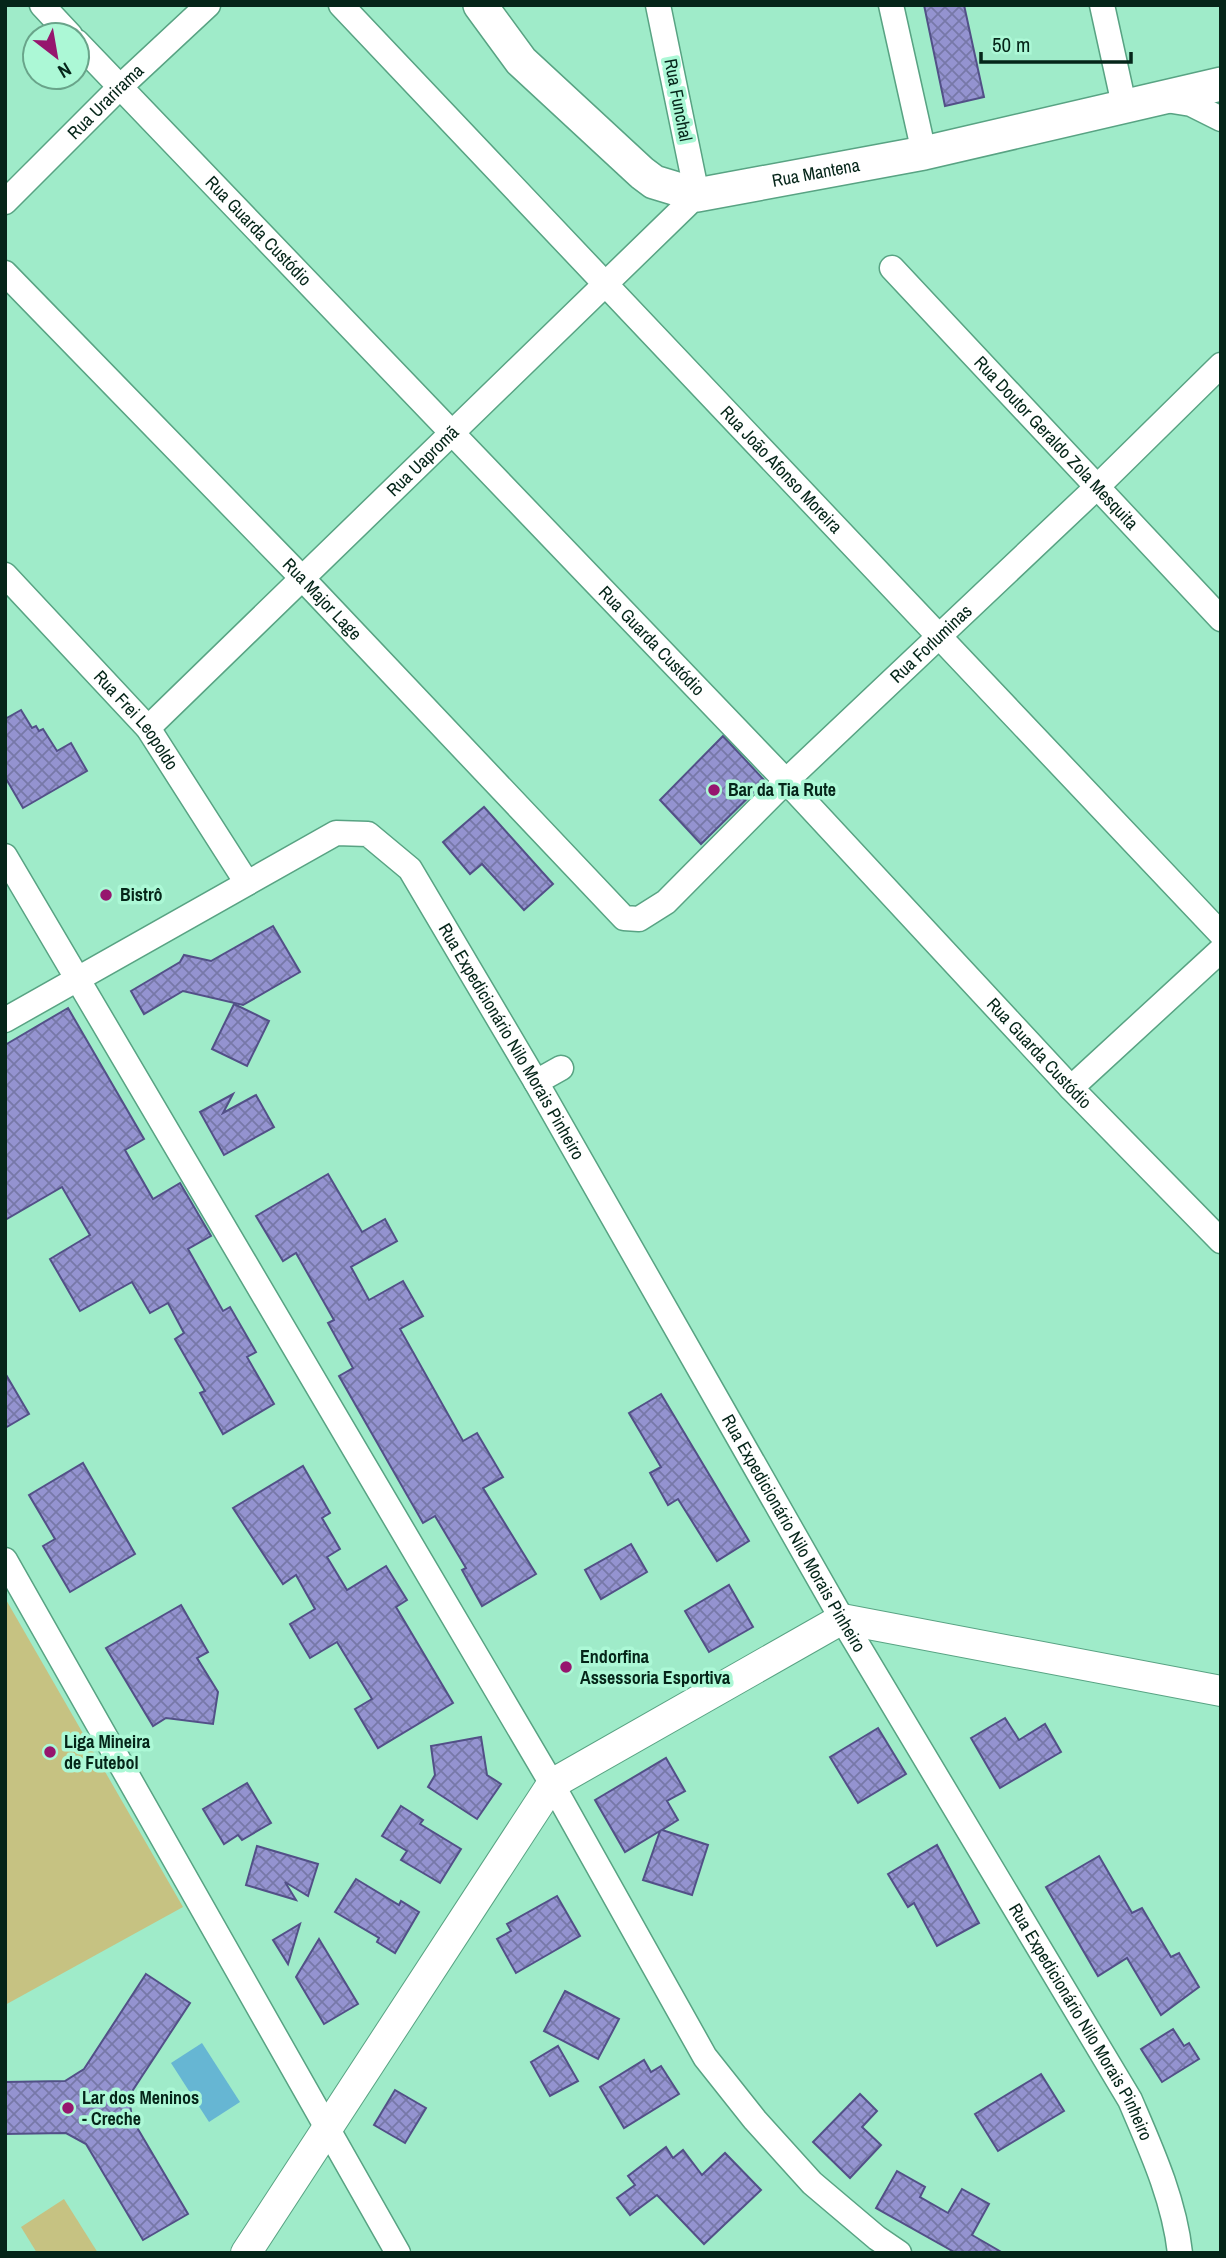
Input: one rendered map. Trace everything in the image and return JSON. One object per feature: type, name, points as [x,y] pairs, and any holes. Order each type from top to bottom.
[{"type":"main road","name":"Rua Mantena","points":[[480,5],[521,61],[642,173],[654,182],[697,195],[924,153],[1221,84]]},
{"type":"street","points":[[41,5],[56,21]]},
{"type":"street","name":"Rua Urarirama","points":[[5,202],[120,87],[208,5]]},
{"type":"street","name":"Rua João Afonso Moreira","points":[[341,5],[1221,934]]},
{"type":"street","name":"Rua Funchal","points":[[659,5],[697,195]]},
{"type":"street","points":[[891,5],[924,153]]},
{"type":"street","points":[[1102,5],[1137,102],[1191,104],[1221,119]]},
{"type":"street","name":"Rua Guarda Custódio","points":[[91,57],[786,781],[1071,1088],[1221,1241]]},
{"type":"street","name":"Rua Uapromã","points":[[148,728],[697,195]]},
{"type":"street","name":"Rua Doutor Geraldo Zola Mesquita","points":[[892,268],[1221,619]]},
{"type":"street","name":"Rua Major Lage","points":[[5,272],[302,578],[610,907],[624,918],[639,919]]},
{"type":"street","name":"Rua Forluminas","points":[[639,919],[666,902],[786,781],[1096,488],[1221,365]]},
{"type":"street","name":"Rua Frei Leopoldo","points":[[5,575],[148,728],[247,883]]},
{"type":"street","name":"Rua Expedicionário Nilo Morais Pinheiro","points":[[247,883],[336,832],[368,834],[410,869],[536,1082],[842,1619],[1130,2100],[1157,2163],[1177,2229],[1180,2253]]},
{"type":"street","points":[[5,856],[552,1784],[705,2057],[812,2183],[877,2238],[899,2253]]},
{"type":"street","points":[[5,1020],[247,883]]},
{"type":"street","points":[[1071,1088],[1221,950]]},
{"type":"street","points":[[536,1082],[561,1068]]},
{"type":"street","points":[[5,1560],[398,2253]]},
{"type":"street","points":[[246,2253],[552,1784],[842,1619],[1221,1691]]},
{"type":"shaded area","name":"Liga Mineira de Futebol","points":[[5,1598],[183,1907],[5,2005]]},
{"type":"shaded area","points":[[64,2199],[98,2253],[37,2253],[21,2227]]},
{"type":"water","points":[[202,2043],[240,2102],[209,2122],[171,2063]]},
{"type":"building","points":[[924,5],[964,5],[984,97],[945,106]]},
{"type":"building","points":[[21,710],[32,728],[36,726],[39,731],[43,729],[57,751],[71,743],[87,771],[23,808],[5,777],[5,719]]},
{"type":"building","name":"Bar da Tia Rute","points":[[723,736],[765,781],[701,844],[660,800]]},
{"type":"building","points":[[484,807],[553,884],[524,910],[482,864],[470,874],[443,842]]},
{"type":"building","points":[[273,926],[300,972],[243,1005],[183,991],[144,1014],[131,991],[180,962],[184,955],[211,961]]},
{"type":"building","points":[[234,1004],[269,1021],[247,1066],[212,1049]]},
{"type":"building","points":[[68,1008],[144,1139],[125,1150],[153,1199],[180,1183],[211,1236],[188,1249],[223,1311],[230,1307],[256,1352],[247,1357],[274,1404],[223,1434],[200,1393],[205,1391],[175,1339],[184,1333],[168,1303],[150,1313],[132,1282],[80,1311],[50,1259],[90,1235],[62,1187],[5,1220],[5,1045]]},
{"type":"building","points":[[233,1094],[223,1113],[256,1095],[274,1127],[224,1155],[200,1112]]},
{"type":"building","points":[[328,1174],[362,1232],[385,1219],[397,1241],[351,1267],[369,1300],[403,1281],[423,1316],[400,1329],[463,1441],[477,1433],[503,1477],[483,1488],[536,1574],[482,1606],[462,1570],[466,1568],[435,1516],[423,1523],[339,1376],[353,1368],[328,1323],[334,1320],[296,1253],[283,1261],[256,1216]]},
{"type":"building","points":[[5,1373],[29,1414],[5,1428]]},
{"type":"building","points":[[661,1394],[749,1541],[717,1561],[678,1499],[668,1505],[650,1473],[661,1467],[629,1413]]},
{"type":"building","points":[[83,1463],[135,1554],[70,1592],[43,1546],[55,1539],[29,1495]]},
{"type":"building","points":[[303,1466],[330,1513],[322,1518],[340,1549],[327,1557],[347,1590],[386,1566],[407,1600],[396,1607],[453,1703],[378,1748],[355,1709],[372,1699],[337,1642],[310,1658],[290,1624],[315,1609],[296,1575],[283,1584],[233,1508]]},
{"type":"building","points":[[631,1544],[647,1572],[601,1599],[585,1570]]},
{"type":"building","points":[[729,1585],[753,1627],[709,1652],[685,1611]]},
{"type":"building","points":[[181,1605],[208,1652],[197,1658],[218,1692],[213,1724],[166,1718],[153,1726],[106,1648]]},
{"type":"building","points":[[1005,1718],[1019,1740],[1045,1724],[1061,1752],[1000,1788],[971,1738]]},
{"type":"building","points":[[878,1728],[906,1774],[858,1803],[830,1757]]},
{"type":"building","points":[[481,1737],[487,1775],[501,1784],[477,1819],[428,1787],[435,1775],[431,1746]]},
{"type":"building","points":[[666,1758],[685,1791],[667,1801],[678,1820],[662,1830],[708,1845],[692,1895],[643,1880],[660,1831],[625,1852],[595,1800]]},
{"type":"building","points":[[247,1783],[271,1823],[242,1840],[238,1835],[224,1844],[203,1809]]},
{"type":"building","points":[[401,1806],[423,1820],[420,1824],[461,1849],[440,1883],[401,1860],[407,1851],[382,1836]]},
{"type":"building","points":[[937,1845],[979,1923],[937,1946],[914,1903],[908,1907],[888,1874]]},
{"type":"building","points":[[257,1846],[318,1864],[308,1896],[285,1882],[296,1900],[246,1885]]},
{"type":"building","points":[[1099,1856],[1132,1913],[1142,1908],[1171,1957],[1179,1953],[1199,1987],[1161,2015],[1127,1958],[1098,1976],[1046,1887]]},
{"type":"building","points":[[356,1879],[399,1905],[401,1901],[419,1912],[395,1953],[377,1942],[379,1938],[335,1912]]},
{"type":"building","points":[[557,1896],[580,1936],[516,1973],[497,1939],[511,1931],[507,1924]]},
{"type":"building","points":[[300,1924],[288,1964],[273,1940]]},
{"type":"building","points":[[319,1939],[358,2004],[324,2024],[296,1977]]},
{"type":"building","name":"Lar dos Meninos - Creche","points":[[146,1974],[190,2003],[129,2096],[132,2119],[188,2214],[143,2240],[86,2144],[66,2133],[5,2134],[5,2082],[65,2081],[84,2069]]},
{"type":"building","points":[[565,1991],[619,2019],[598,2059],[544,2031]]},
{"type":"building","points":[[1173,2029],[1184,2046],[1189,2043],[1199,2059],[1162,2082],[1141,2049]]},
{"type":"building","points":[[558,2046],[578,2081],[550,2096],[531,2062]]},
{"type":"building","points":[[644,2060],[651,2072],[661,2066],[679,2094],[624,2128],[600,2087]]},
{"type":"building","points":[[1041,2074],[1064,2111],[998,2151],[975,2114]]},
{"type":"building","points":[[395,2090],[426,2108],[405,2143],[374,2125]]},
{"type":"building","points":[[860,2094],[877,2111],[862,2127],[881,2145],[850,2178],[813,2142]]},
{"type":"building","points":[[666,2147],[673,2158],[683,2150],[702,2175],[725,2153],[761,2190],[704,2244],[657,2195],[630,2215],[617,2198],[635,2185],[628,2176]]},
{"type":"building","points":[[897,2171],[925,2187],[920,2197],[948,2213],[962,2189],[989,2204],[972,2235],[1003,2253],[956,2253],[876,2208]]},
{"type":"place","name":"Bar da Tia Rute","points":[[714,790]]},
{"type":"place","name":"Bistrô","points":[[106,895]]},
{"type":"place","name":"Endorfina Assessoria Esportiva","points":[[566,1667]]},
{"type":"place","name":"Liga Mineira de Futebol","points":[[50,1752]]},
{"type":"place","name":"Lar dos Meninos - Creche","points":[[68,2108]]}]
